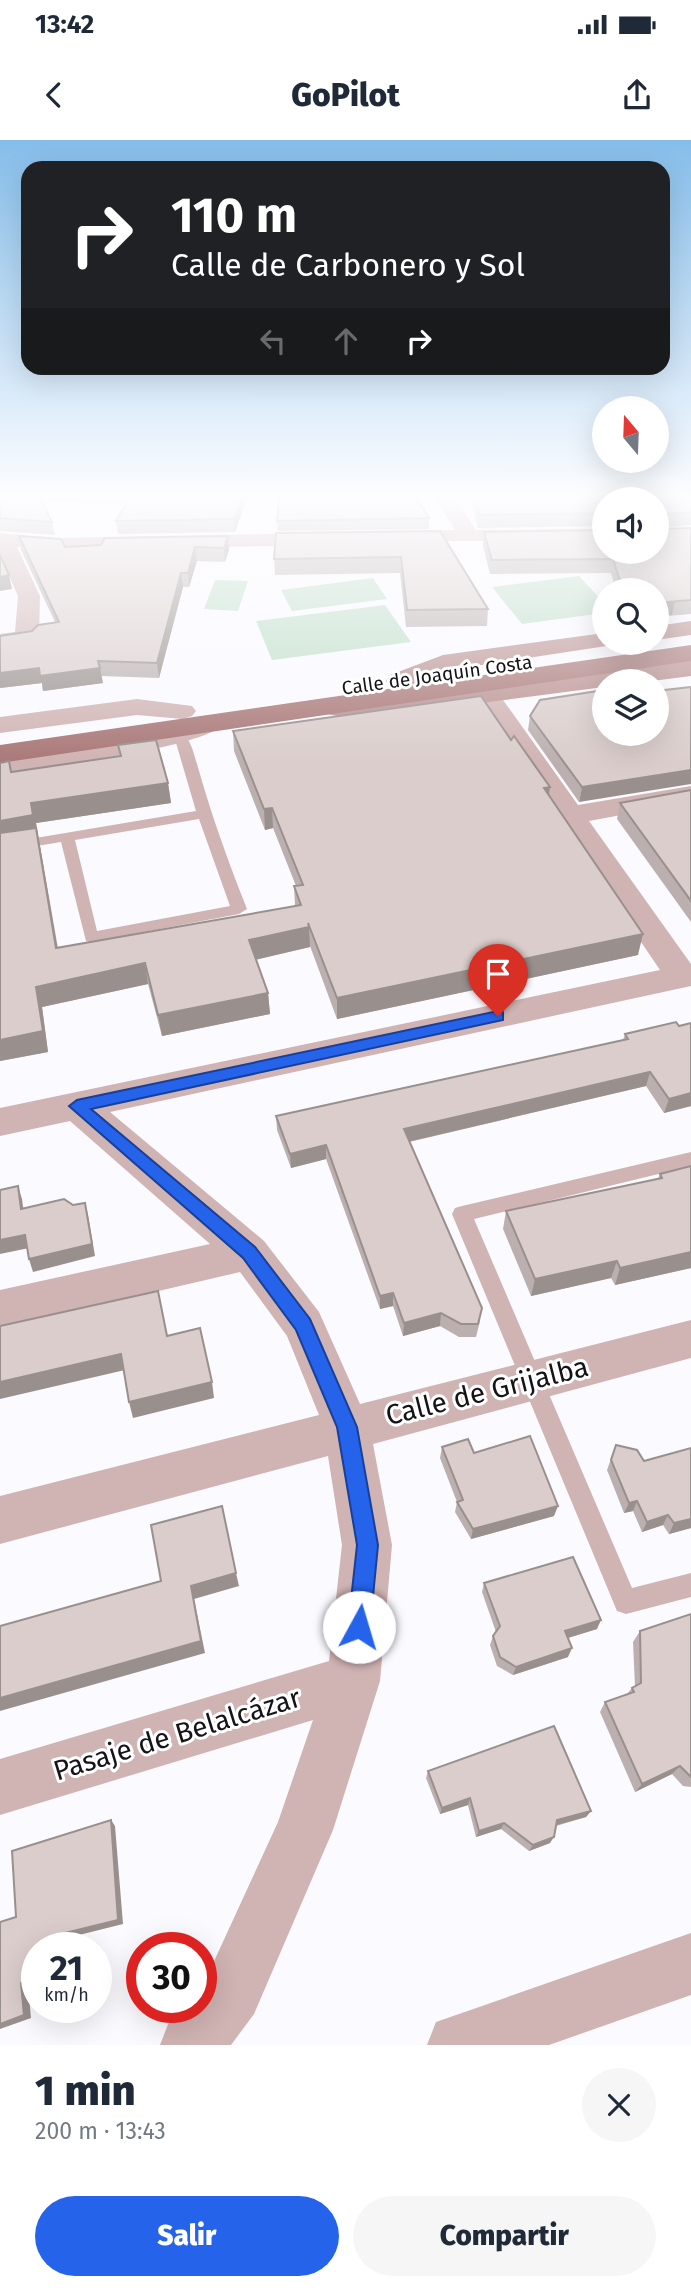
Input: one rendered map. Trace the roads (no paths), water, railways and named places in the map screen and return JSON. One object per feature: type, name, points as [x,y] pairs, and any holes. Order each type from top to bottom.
[{"type":"main road","name":"Calle de Joaquín Costa","points":[[0,738],[182,723],[399,681],[691,640]]},
{"type":"main road","name":"Calle de Joaquín Costa","points":[[0,754],[691,653]]},
{"type":"street","points":[[0,641],[27,638],[29,596],[25,587]]},
{"type":"street","points":[[669,631],[691,628]]},
{"type":"street","points":[[399,681],[443,663],[592,642]]},
{"type":"street","points":[[318,708],[403,705],[691,668]]},
{"type":"street","points":[[0,1122],[686,976],[487,695]]},
{"type":"street","name":"Calle de Joaquín Costa","points":[[0,725],[137,707],[182,723]]},
{"type":"street","name":"Calle de Joaquín Costa","points":[[0,765],[182,723],[211,723]]},
{"type":"street","points":[[570,814],[691,794]]},
{"type":"street","points":[[77,1106],[249,1253],[304,1325],[347,1427],[367,1545],[353,1681],[304,1830],[232,1992],[192,2045]]},
{"type":"street","points":[[0,1309],[249,1253]]},
{"type":"street","name":"Calle de Grijalba","points":[[0,1520],[691,1339]]},
{"type":"street","name":"Pasaje de Belalcázar","points":[[0,1787],[353,1681]]},
{"type":"street","points":[[459,2045],[691,1964]]},
{"type":"lane","points":[[68,837],[91,937],[239,909],[204,814],[182,723]]},
{"type":"lane","points":[[0,848],[204,814]]},
{"type":"lane","points":[[691,1159],[462,1214],[626,1602],[691,1585]]}]
